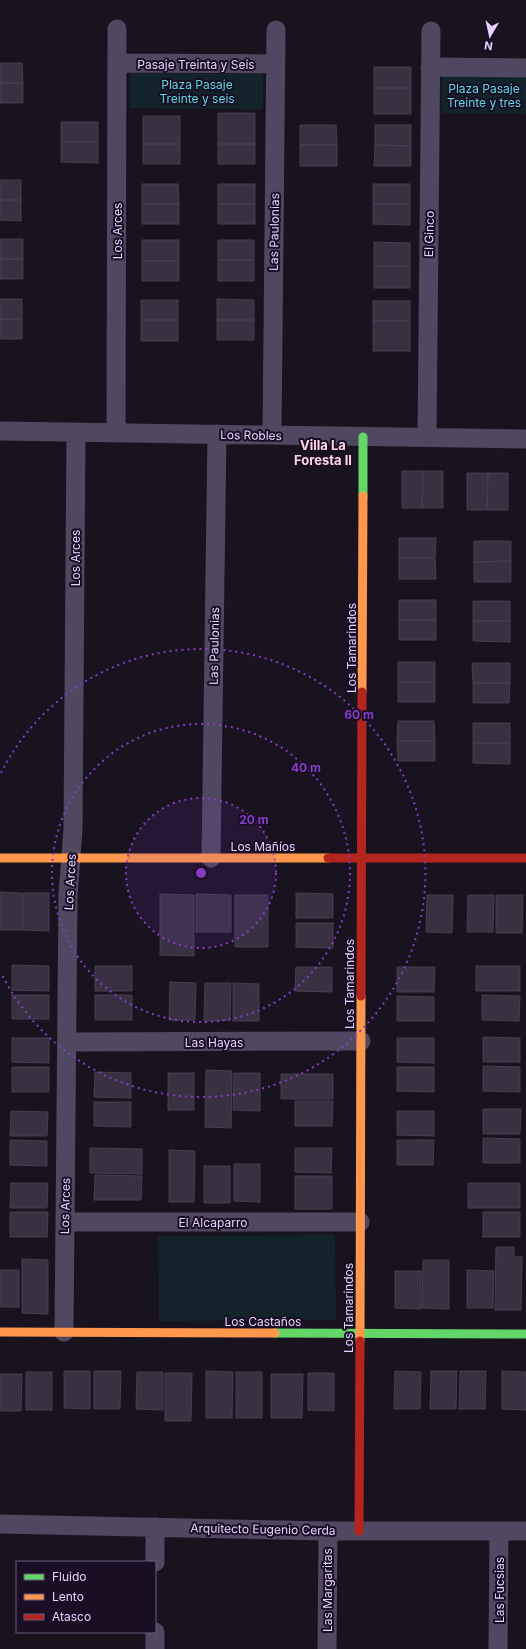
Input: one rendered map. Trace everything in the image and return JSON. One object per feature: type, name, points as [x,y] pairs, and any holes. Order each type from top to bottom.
[{"type":"street","name":"Los Arces","points":[[116,433],[117,29]]},
{"type":"street","name":"Las Paulonias","points":[[272,435],[276,30]]},
{"type":"street","name":"El Ginco","points":[[427,438],[431,31]]},
{"type":"street","name":"Pasaje Treinta y Seis","points":[[117,63],[276,64]]},
{"type":"street","points":[[430,67],[526,68]]},
{"type":"street","name":"Los Robles","points":[[0,431],[526,439]]},
{"type":"street","name":"Los Arces","points":[[64,1332],[68,895],[73,829],[76,432]]},
{"type":"street","name":"Las Paulonias","points":[[212,858],[217,434]]},
{"type":"street","name":"Los Tamarindos","points":[[359,1531],[364,437]]},
{"type":"street","name":"Los Mañíos","points":[[0,858],[526,858]]},
{"type":"street","name":"Las Hayas","points":[[67,1042],[361,1041]]},
{"type":"street","name":"El Alcaparro","points":[[65,1222],[360,1222]]},
{"type":"street","name":"Los Castaños","points":[[0,1332],[526,1334]]},
{"type":"street","name":"Arquitecto Eugenio Cerda","points":[[0,1524],[359,1531],[526,1531]]},
{"type":"street","points":[[155,1527],[155,1561]]},
{"type":"street","name":"Las Margaritas","points":[[327,1649],[328,1530]]},
{"type":"street","name":"Las Fucsias","points":[[498,1649],[499,1531]]},
{"type":"street","points":[[155,1633],[155,1649]]},
{"type":"green space","name":"Plaza Pasaje Treinte y seis","points":[[130,73],[263,74],[263,109],[130,108]]},
{"type":"green space","name":"Plaza Pasaje Treinte y tres","points":[[442,76],[526,76],[526,114],[442,113]]},
{"type":"green space","points":[[335,1235],[336,1320],[159,1321],[158,1236]]},
{"type":"building","points":[[0,63],[22,63],[23,83],[0,83]]},
{"type":"building","points":[[374,67],[411,67],[411,88],[374,88]]},
{"type":"building","points":[[0,83],[23,83],[23,103],[0,103]]},
{"type":"building","points":[[374,88],[411,88],[411,114],[374,114]]},
{"type":"building","points":[[218,113],[255,113],[255,144],[218,144]]},
{"type":"building","points":[[143,116],[180,116],[180,144],[143,144]]},
{"type":"building","points":[[61,122],[98,122],[98,142],[61,142]]},
{"type":"building","points":[[300,125],[336,125],[337,145],[300,145]]},
{"type":"building","points":[[375,125],[411,125],[411,146],[375,145]]},
{"type":"building","points":[[61,142],[98,142],[98,163],[61,162]]},
{"type":"building","points":[[143,144],[180,144],[180,164],[143,164]]},
{"type":"building","points":[[218,144],[255,144],[255,164],[218,164]]},
{"type":"building","points":[[300,145],[337,145],[337,166],[300,166]]},
{"type":"building","points":[[375,145],[411,146],[411,166],[374,166]]},
{"type":"building","points":[[0,180],[21,180],[21,200],[0,200]]},
{"type":"building","points":[[142,184],[178,184],[179,204],[142,204]]},
{"type":"building","points":[[218,184],[255,184],[255,204],[218,204]]},
{"type":"building","points":[[373,184],[410,184],[410,204],[373,204]]},
{"type":"building","points":[[0,200],[21,200],[21,221],[0,220]]},
{"type":"building","points":[[142,204],[179,204],[179,224],[142,224]]},
{"type":"building","points":[[218,204],[255,204],[255,224],[218,224]]},
{"type":"building","points":[[373,204],[410,204],[410,225],[373,224]]},
{"type":"building","points":[[0,239],[23,239],[23,259],[0,259]]},
{"type":"building","points":[[142,240],[179,240],[179,261],[142,261]]},
{"type":"building","points":[[218,240],[254,240],[254,260],[218,260]]},
{"type":"building","points":[[374,242],[410,243],[410,266],[374,266]]},
{"type":"building","points":[[0,259],[23,259],[23,279],[0,279]]},
{"type":"building","points":[[218,260],[254,260],[254,281],[218,281]]},
{"type":"building","points":[[142,261],[179,261],[179,281],[142,281]]},
{"type":"building","points":[[374,266],[410,266],[410,288],[374,288]]},
{"type":"building","points":[[0,299],[22,299],[22,319],[0,319]]},
{"type":"building","points":[[217,299],[254,300],[254,320],[217,320]]},
{"type":"building","points":[[141,300],[178,300],[178,320],[141,320]]},
{"type":"building","points":[[373,301],[410,301],[410,321],[373,321]]},
{"type":"building","points":[[0,319],[22,319],[22,339],[0,339]]},
{"type":"building","points":[[141,320],[178,320],[178,341],[141,341]]},
{"type":"building","points":[[217,320],[254,320],[254,340],[217,340]]},
{"type":"building","points":[[373,321],[410,321],[410,351],[373,351]]},
{"type":"building","points":[[402,471],[423,471],[422,508],[402,508]]},
{"type":"building","points":[[423,471],[443,471],[443,508],[422,508]]},
{"type":"building","points":[[467,473],[488,473],[487,510],[467,510]]},
{"type":"building","points":[[488,473],[508,473],[508,510],[487,510]]},
{"type":"building","points":[[399,538],[436,538],[435,558],[399,558]]},
{"type":"building","points":[[474,541],[511,541],[511,561],[474,562]]},
{"type":"building","points":[[399,558],[435,558],[436,579],[399,579]]},
{"type":"building","points":[[511,561],[511,582],[474,582],[474,562]]},
{"type":"building","points":[[399,600],[436,600],[436,620],[399,620]]},
{"type":"building","points":[[473,601],[510,601],[510,621],[473,621]]},
{"type":"building","points":[[399,620],[436,620],[436,640],[399,640]]},
{"type":"building","points":[[473,621],[510,621],[510,642],[473,641]]},
{"type":"building","points":[[398,662],[435,662],[435,682],[398,682]]},
{"type":"building","points":[[472,663],[510,663],[510,683],[473,683]]},
{"type":"building","points":[[398,682],[435,682],[435,702],[398,702]]},
{"type":"building","points":[[473,683],[510,683],[509,703],[473,703]]},
{"type":"building","points":[[398,721],[434,721],[435,741],[397,741]]},
{"type":"building","points":[[473,723],[510,723],[510,743],[473,743]]},
{"type":"building","points":[[397,741],[435,741],[435,761],[398,761]]},
{"type":"building","points":[[473,743],[510,743],[510,764],[473,763]]},
{"type":"building","points":[[0,892],[22,893],[22,930],[0,930]]},
{"type":"building","points":[[23,893],[49,893],[49,931],[23,930]]},
{"type":"building","points":[[296,893],[333,894],[333,918],[296,918]]},
{"type":"building","points":[[160,894],[194,895],[194,956],[160,955]]},
{"type":"building","points":[[196,894],[231,895],[231,932],[196,932]]},
{"type":"building","points":[[235,895],[268,895],[268,947],[235,947]]},
{"type":"building","points":[[427,895],[453,895],[452,933],[426,932]]},
{"type":"building","points":[[468,895],[494,895],[493,932],[467,932]]},
{"type":"building","points":[[496,895],[523,895],[522,933],[496,933]]},
{"type":"building","points":[[296,923],[333,923],[333,948],[296,947]]},
{"type":"building","points":[[12,965],[49,966],[49,991],[12,990]]},
{"type":"building","points":[[95,966],[132,966],[132,991],[95,991]]},
{"type":"building","points":[[476,966],[520,966],[520,991],[476,991]]},
{"type":"building","points":[[296,967],[332,967],[332,992],[295,991]]},
{"type":"building","points":[[397,967],[435,967],[434,992],[397,992]]},
{"type":"building","points":[[170,982],[196,983],[195,1020],[169,1020]]},
{"type":"building","points":[[205,983],[231,983],[230,1020],[204,1021]]},
{"type":"building","points":[[233,983],[259,984],[259,1021],[233,1021]]},
{"type":"building","points":[[12,995],[49,995],[49,1019],[12,1019]]},
{"type":"building","points":[[95,995],[132,995],[132,1020],[95,1020]]},
{"type":"building","points":[[482,995],[520,996],[519,1021],[482,1020]]},
{"type":"building","points":[[397,996],[434,997],[434,1021],[397,1021]]},
{"type":"building","points":[[483,1037],[520,1038],[520,1062],[483,1062]]},
{"type":"building","points":[[12,1038],[49,1038],[49,1063],[12,1062]]},
{"type":"building","points":[[397,1038],[434,1038],[434,1063],[397,1062]]},
{"type":"building","points":[[483,1066],[520,1067],[520,1092],[483,1091]]},
{"type":"building","points":[[12,1067],[49,1067],[49,1092],[12,1092]]},
{"type":"building","points":[[397,1067],[434,1067],[434,1092],[397,1091]]},
{"type":"building","points":[[206,1070],[232,1071],[231,1128],[205,1127]]},
{"type":"building","points":[[95,1072],[131,1073],[131,1098],[94,1097]]},
{"type":"building","points":[[168,1073],[194,1073],[194,1110],[168,1110]]},
{"type":"building","points":[[234,1073],[260,1073],[260,1111],[233,1110]]},
{"type":"building","points":[[281,1074],[333,1074],[333,1099],[281,1099]]},
{"type":"building","points":[[295,1101],[333,1101],[332,1126],[295,1126]]},
{"type":"building","points":[[94,1102],[131,1102],[131,1127],[94,1126]]},
{"type":"building","points":[[483,1109],[521,1109],[520,1134],[483,1134]]},
{"type":"building","points":[[11,1111],[48,1112],[47,1136],[10,1136]]},
{"type":"building","points":[[397,1111],[434,1111],[434,1136],[397,1135]]},
{"type":"building","points":[[483,1138],[520,1139],[520,1163],[483,1163]]},
{"type":"building","points":[[10,1140],[47,1141],[47,1166],[10,1165]]},
{"type":"building","points":[[397,1140],[434,1140],[433,1165],[397,1165]]},
{"type":"building","points":[[90,1148],[142,1149],[142,1174],[90,1173]]},
{"type":"building","points":[[295,1148],[332,1148],[331,1173],[295,1172]]},
{"type":"building","points":[[169,1150],[195,1151],[194,1202],[169,1202]]},
{"type":"building","points":[[234,1164],[260,1164],[260,1202],[234,1201]]},
{"type":"building","points":[[204,1166],[230,1166],[230,1203],[204,1203]]},
{"type":"building","points":[[95,1175],[142,1176],[141,1200],[94,1200]]},
{"type":"building","points":[[295,1176],[332,1176],[332,1209],[295,1209]]},
{"type":"building","points":[[11,1183],[48,1183],[47,1208],[10,1208]]},
{"type":"building","points":[[468,1183],[520,1183],[520,1208],[468,1208]]},
{"type":"building","points":[[10,1212],[48,1212],[47,1237],[10,1237]]},
{"type":"building","points":[[483,1212],[520,1212],[520,1237],[483,1237]]},
{"type":"building","points":[[496,1247],[514,1247],[514,1257],[522,1257],[521,1310],[495,1310]]},
{"type":"building","points":[[22,1259],[48,1260],[48,1314],[22,1313]]},
{"type":"building","points":[[423,1260],[449,1260],[449,1309],[422,1308]]},
{"type":"building","points":[[0,1270],[19,1270],[19,1307],[0,1307]]},
{"type":"building","points":[[467,1270],[494,1271],[493,1308],[467,1308]]},
{"type":"building","points":[[395,1271],[421,1271],[421,1309],[395,1308]]},
{"type":"building","points":[[64,1371],[90,1371],[90,1409],[64,1408]]},
{"type":"building","points":[[94,1371],[121,1371],[120,1409],[94,1409]]},
{"type":"building","points":[[206,1371],[233,1372],[232,1418],[206,1418]]},
{"type":"building","points":[[395,1371],[421,1372],[420,1409],[394,1409]]},
{"type":"building","points":[[431,1371],[457,1371],[456,1409],[430,1409]]},
{"type":"building","points":[[460,1371],[486,1371],[485,1409],[459,1409]]},
{"type":"building","points":[[502,1371],[526,1372],[526,1410],[502,1409]]},
{"type":"building","points":[[26,1372],[52,1372],[52,1410],[26,1410]]},
{"type":"building","points":[[137,1372],[163,1372],[163,1410],[136,1409]]},
{"type":"building","points":[[236,1372],[262,1372],[262,1418],[236,1418]]},
{"type":"building","points":[[165,1373],[192,1373],[191,1421],[165,1421]]},
{"type":"building","points":[[308,1373],[334,1373],[334,1411],[308,1410]]},
{"type":"building","points":[[0,1374],[22,1374],[21,1411],[0,1411]]},
{"type":"building","points":[[271,1374],[303,1374],[302,1418],[271,1418]]},
{"type":"traffic: fast","points":[[363,437],[363,496]]},
{"type":"traffic: fast","points":[[275,1333],[526,1334]]},
{"type":"traffic: slow","points":[[362,692],[363,496]]},
{"type":"traffic: slow","points":[[0,858],[328,858]]},
{"type":"traffic: slow","points":[[360,1341],[361,996]]},
{"type":"traffic: slow","points":[[0,1332],[275,1333]]},
{"type":"traffic: jam","points":[[361,996],[362,692]]},
{"type":"traffic: jam","points":[[328,858],[526,858]]},
{"type":"traffic: jam","points":[[359,1531],[360,1341]]},
{"type":"district","name":"Villa La Foresta II","points":[[323,452]]}]
